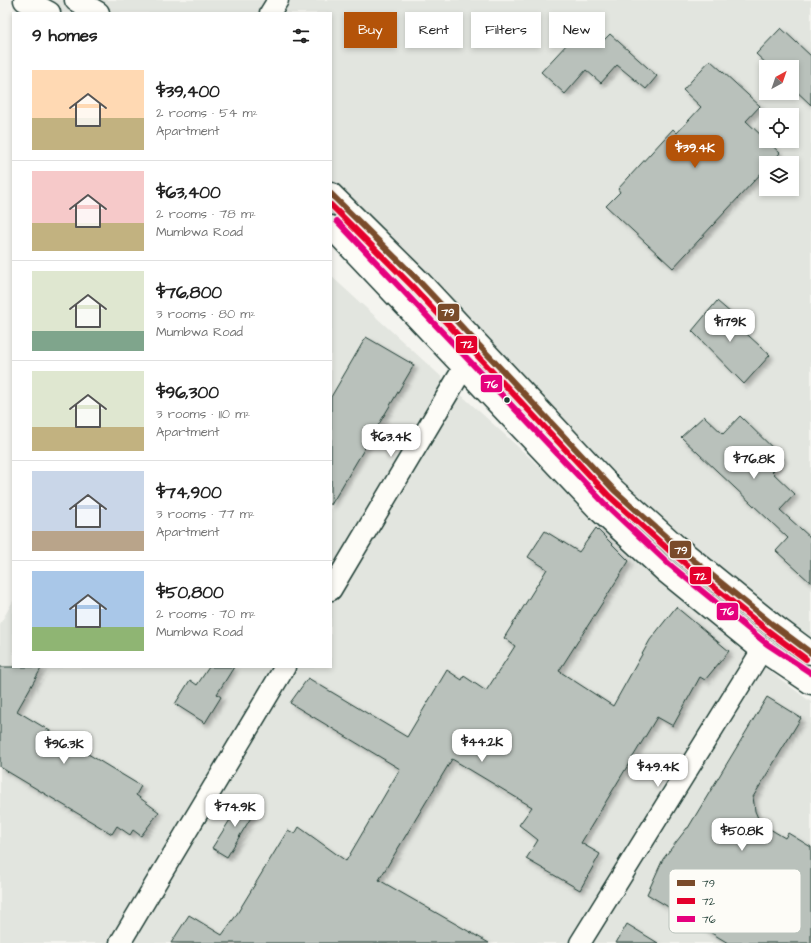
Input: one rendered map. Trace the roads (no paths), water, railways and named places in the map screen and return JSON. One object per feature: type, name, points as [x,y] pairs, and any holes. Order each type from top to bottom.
[{"type":"main road","points":[[25,0],[47,12]]},
{"type":"main road","points":[[76,0],[96,12]]},
{"type":"main road","points":[[332,195],[419,281],[614,490],[676,546],[772,624],[811,652]]},
{"type":"main road","points":[[332,228],[599,510],[665,571],[762,650],[811,683]]},
{"type":"street","points":[[271,12],[278,0]]},
{"type":"street","points":[[332,588],[464,367],[479,345]]},
{"type":"street","points":[[580,943],[762,650]]},
{"type":"street","points":[[120,943],[284,668]]}]
